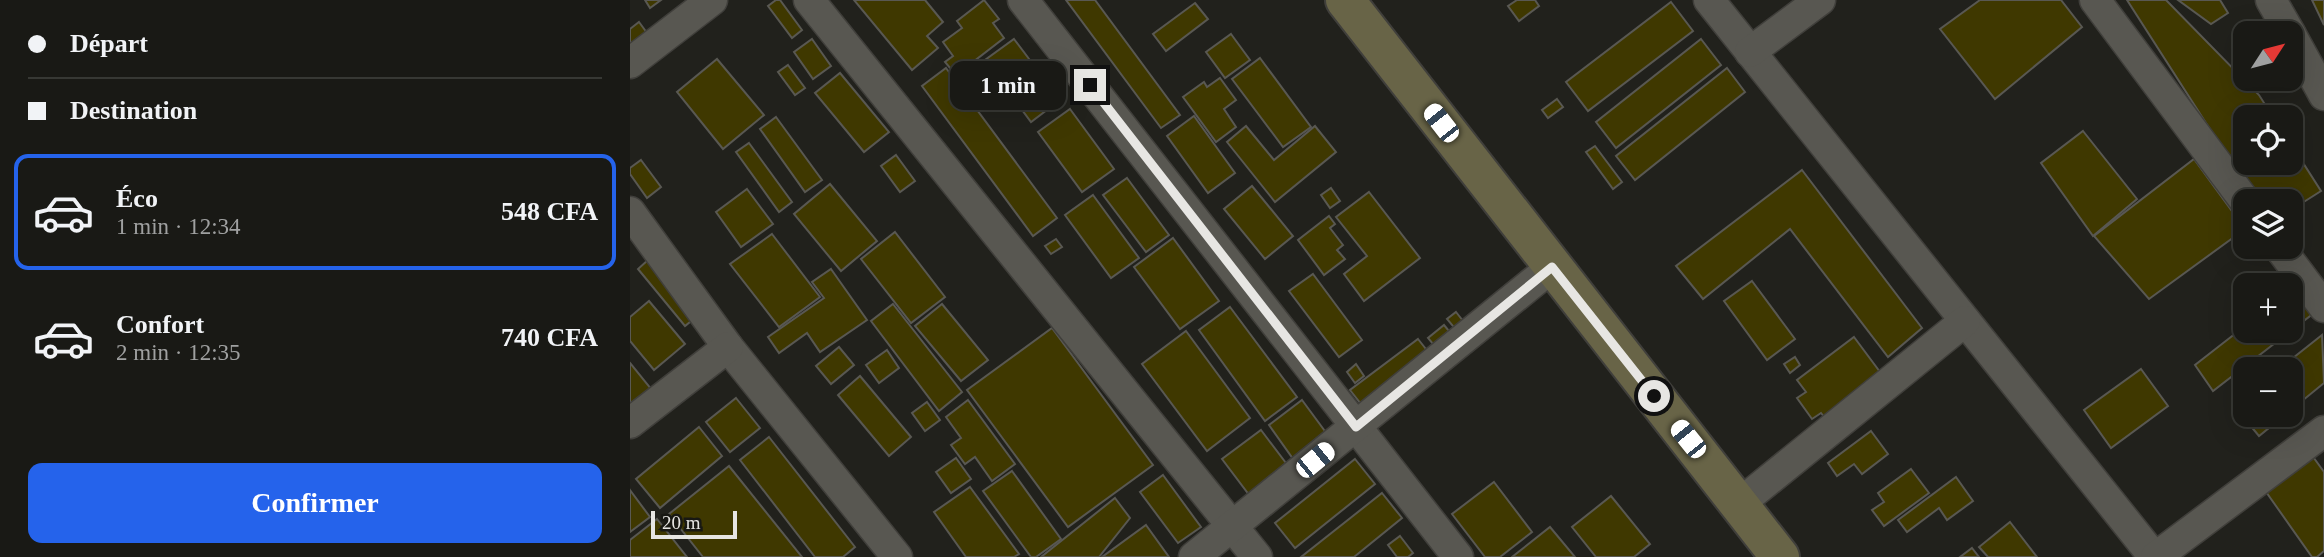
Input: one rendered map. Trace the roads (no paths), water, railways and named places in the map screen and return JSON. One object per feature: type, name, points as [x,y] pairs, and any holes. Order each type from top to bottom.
[{"type":"street","points":[[630,63],[712,0]]},
{"type":"street","points":[[808,0],[1257,557]]},
{"type":"street","points":[[1023,0],[1458,557]]},
{"type":"street","points":[[1345,0],[1780,557]]},
{"type":"street","points":[[1709,0],[2155,557],[2324,431]]},
{"type":"street","points":[[1750,52],[1820,0]]},
{"type":"street","points":[[2095,0],[2236,189]]},
{"type":"street","points":[[2271,0],[2283,21]]},
{"type":"street","points":[[2303,57],[2324,94]]},
{"type":"street","points":[[630,212],[728,347],[897,557]]},
{"type":"street","points":[[2288,259],[2324,307]]},
{"type":"street","points":[[1194,557],[1552,267]]},
{"type":"street","points":[[1739,504],[1965,321]]},
{"type":"street","points":[[630,423],[728,347]]}]
